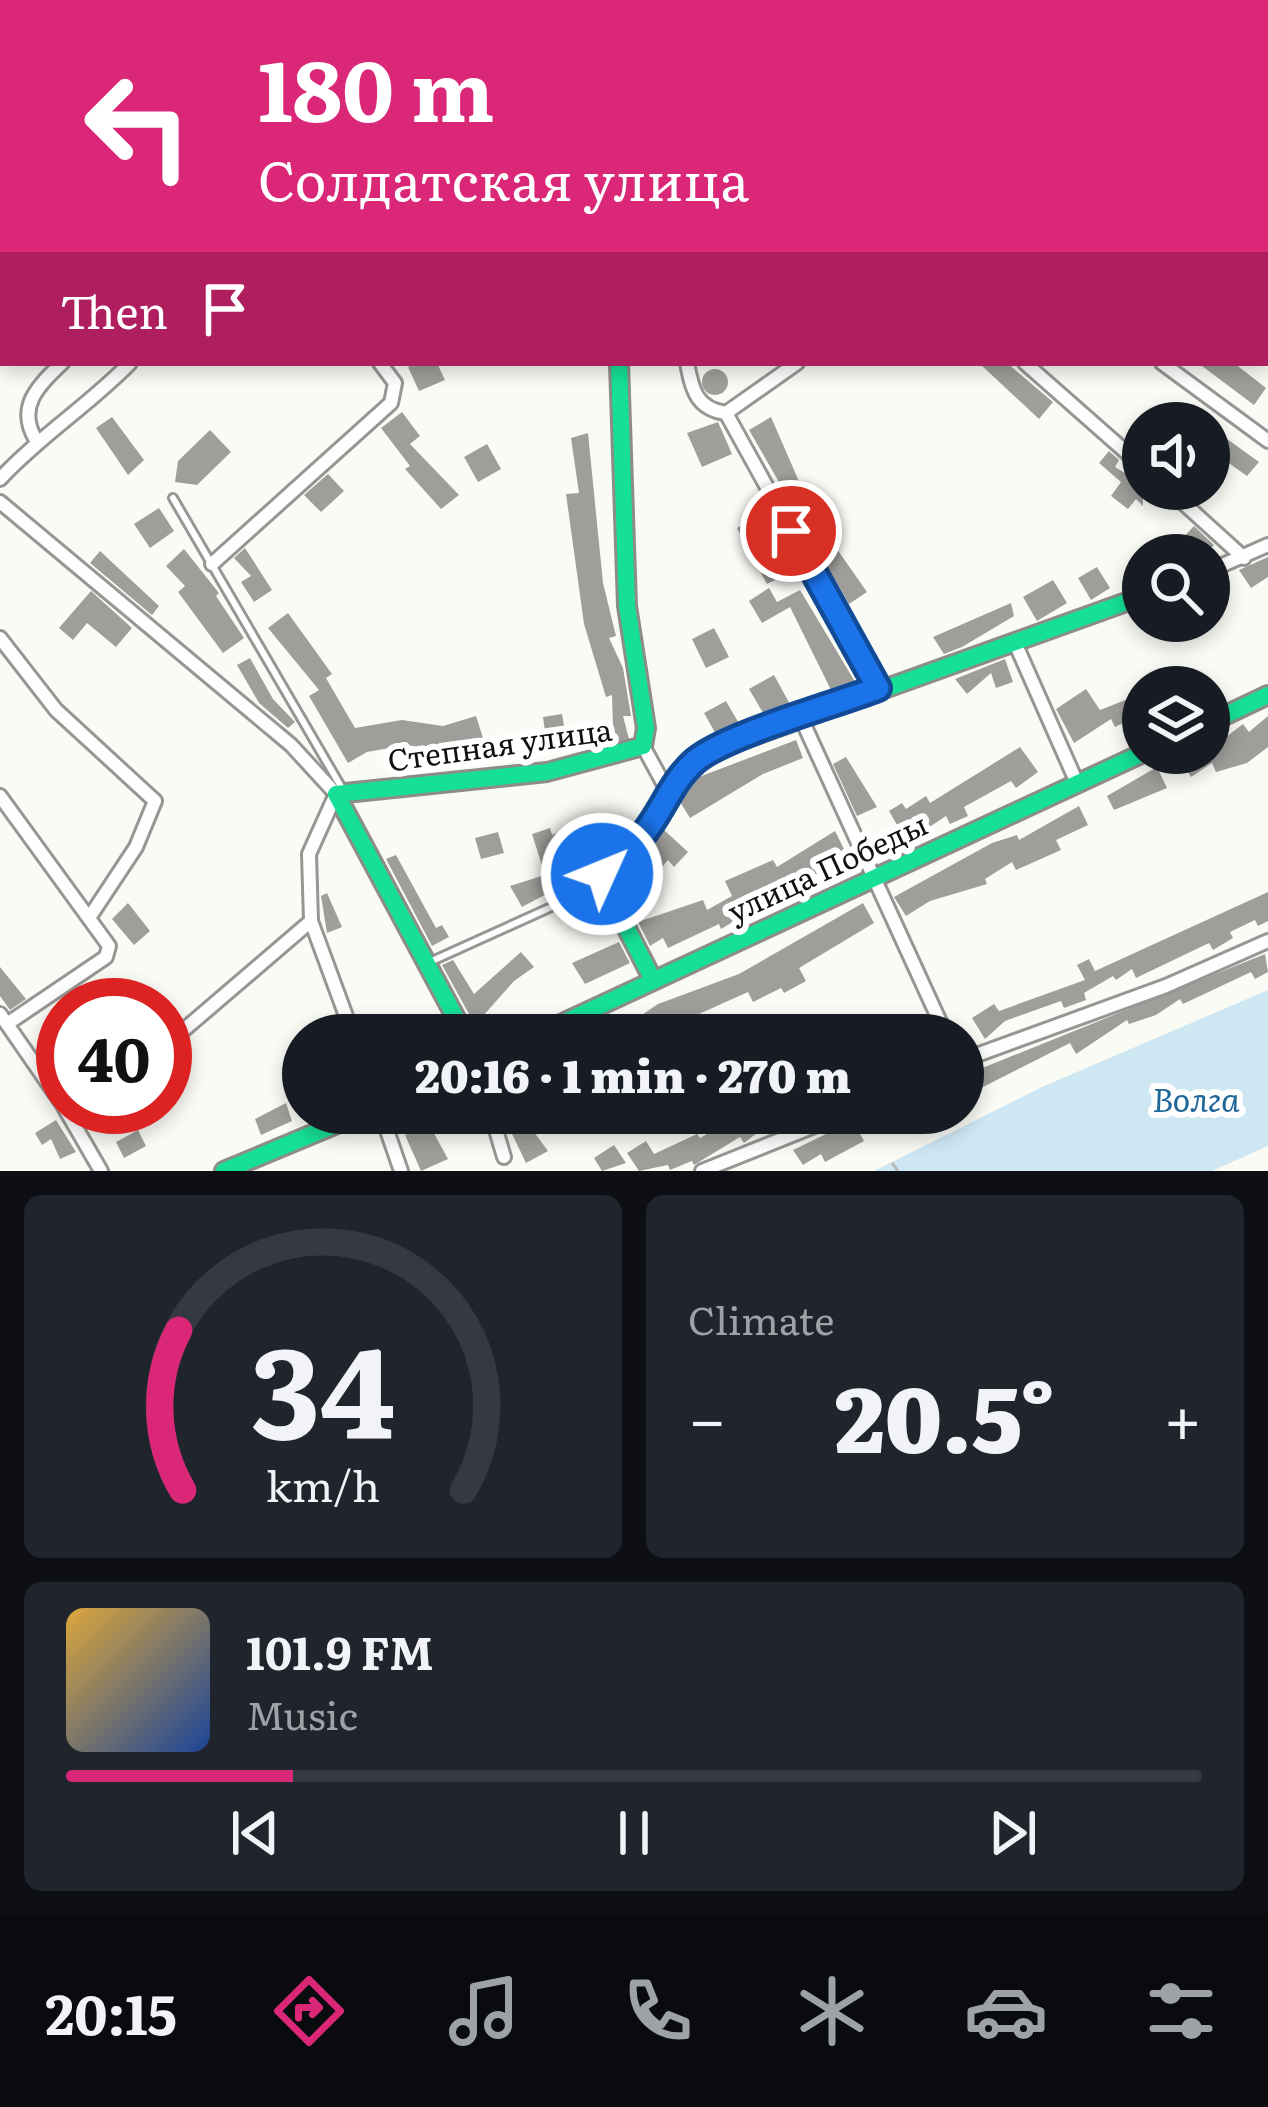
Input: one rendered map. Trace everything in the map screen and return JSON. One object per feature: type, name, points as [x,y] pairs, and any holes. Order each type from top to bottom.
[{"type":"street","points":[[36,440],[27,408],[32,395],[59,366]]},
{"type":"street","points":[[0,479],[36,440],[91,403],[127,366]]},
{"type":"street","points":[[212,564],[391,403],[395,383],[382,366]]},
{"type":"street","name":"Степная улица","points":[[341,795],[569,769],[630,755],[643,746],[646,728],[627,606],[619,366]]},
{"type":"street","points":[[688,366],[697,398],[705,407],[726,413],[878,688]]},
{"type":"street","points":[[726,413],[793,366]]},
{"type":"street","points":[[1028,366],[1122,448]]},
{"type":"street","points":[[1166,366],[1268,441]]},
{"type":"street","points":[[0,502],[291,745],[341,795],[423,966],[452,1014]]},
{"type":"street","points":[[1191,510],[1244,558]]},
{"type":"street","points":[[1230,563],[1268,545]]},
{"type":"street","points":[[653,980],[604,884],[604,864],[634,844],[655,821],[668,792],[706,753],[1122,604]]},
{"type":"street","points":[[0,638],[56,710],[155,801],[136,848],[91,916]]},
{"type":"street","points":[[1016,645],[1077,783]]},
{"type":"street","points":[[1230,712],[1268,695]]},
{"type":"street","points":[[801,718],[878,875],[937,1014]]},
{"type":"street","points":[[643,746],[668,792]]},
{"type":"street","name":"улица Победы","points":[[581,1014],[1122,763]]},
{"type":"street","points":[[341,795],[312,842],[311,921],[345,1014]]},
{"type":"street","points":[[0,796],[108,942],[106,957],[4,1019],[36,1064]]},
{"type":"street","points":[[192,1023],[311,921]]},
{"type":"street","points":[[984,1052],[1166,986],[1268,941]]},
{"type":"street","points":[[82,1134],[101,1171]]},
{"type":"street","points":[[224,1171],[313,1134]]},
{"type":"street","points":[[388,1134],[401,1171]]},
{"type":"street","points":[[497,1134],[504,1157]]},
{"type":"street","points":[[702,1171],[794,1134]]},
{"type":"lane","points":[[172,498],[341,795]]},
{"type":"lane","points":[[423,966],[604,884]]},
{"type":"path","points":[[892,1163],[898,1171]]},
{"type":"water","name":"Волга","points":[[1268,990],[1268,1146],[1212,1171],[874,1171],[948,1134],[984,1134],[984,1116]]},
{"type":"building","points":[[438,366],[445,380],[419,391],[408,367]]},
{"type":"building","points":[[982,366],[1011,366],[1053,402],[1039,419]]},
{"type":"building","points":[[1202,366],[1238,366],[1266,388],[1254,405]]},
{"type":"building","points":[[715,369],[728,382],[715,395],[702,382]]},
{"type":"building","points":[[402,412],[420,436],[410,444],[459,495],[441,509],[405,469],[410,466],[381,428]]},
{"type":"building","points":[[112,417],[144,460],[128,475],[96,428]]},
{"type":"building","points":[[771,417],[801,486],[814,499],[795,510],[749,430]]},
{"type":"building","points":[[718,422],[732,454],[702,467],[687,433]]},
{"type":"building","points":[[210,430],[231,452],[197,485],[175,482],[178,461]]},
{"type":"building","points":[[588,433],[603,583],[616,636],[609,638],[623,668],[631,716],[623,716],[629,739],[604,746],[600,728],[613,725],[612,695],[606,697],[584,624],[566,494],[579,493],[571,438]]},
{"type":"building","points":[[1230,441],[1259,462],[1247,476],[1230,464]]},
{"type":"building","points":[[487,444],[501,469],[478,482],[464,457]]},
{"type":"building","points":[[1109,451],[1119,460],[1115,467],[1122,471],[1122,504],[1111,496],[1121,482],[1099,463]]},
{"type":"building","points":[[328,474],[344,491],[321,512],[304,495]]},
{"type":"building","points":[[159,508],[174,531],[150,548],[134,524]]},
{"type":"building","points":[[759,516],[789,573],[767,584],[737,528]]},
{"type":"building","points":[[820,516],[830,528],[825,532],[867,592],[849,604],[805,527]]},
{"type":"building","points":[[245,548],[272,590],[254,602],[241,582],[251,576],[234,558]]},
{"type":"building","points":[[184,549],[219,593],[216,596],[244,638],[223,653],[178,592],[185,586],[166,566]]},
{"type":"building","points":[[100,551],[159,606],[152,615],[90,563]]},
{"type":"building","points":[[1268,557],[1268,577],[1251,588],[1239,570]]},
{"type":"building","points":[[1097,567],[1110,588],[1091,600],[1078,578]]},
{"type":"building","points":[[1053,580],[1067,603],[1037,621],[1023,597]]},
{"type":"building","points":[[769,588],[777,602],[800,590],[857,685],[833,694],[790,607],[762,623],[749,601]]},
{"type":"building","points":[[91,591],[132,628],[116,647],[87,623],[73,640],[59,628]]},
{"type":"building","points":[[1011,603],[1014,616],[962,647],[944,654],[933,637]]},
{"type":"building","points":[[288,613],[332,674],[326,678],[355,728],[402,720],[443,726],[476,716],[484,741],[442,751],[407,745],[367,752],[348,763],[309,696],[319,690],[268,628]]},
{"type":"building","points":[[714,628],[729,657],[706,668],[692,639]]},
{"type":"building","points":[[250,658],[273,699],[295,722],[288,728],[259,703],[237,665]]},
{"type":"building","points":[[1005,659],[1013,682],[996,688],[991,673],[967,694],[955,679]]},
{"type":"building","points":[[774,675],[792,708],[766,718],[749,689]]},
{"type":"building","points":[[1086,689],[1100,710],[1122,701],[1122,724],[1115,727],[1111,719],[1074,743],[1056,709]]},
{"type":"building","points":[[726,701],[741,727],[717,736],[704,713]]},
{"type":"building","points":[[562,714],[567,742],[547,746],[543,717]]},
{"type":"building","points":[[1268,716],[1268,747],[1247,763],[1230,768],[1230,734],[1243,724],[1249,732]]},
{"type":"building","points":[[796,740],[803,758],[763,774],[690,818],[680,802],[699,777]]},
{"type":"building","points":[[1020,747],[1038,772],[1016,788],[1011,781],[964,807],[968,816],[950,824],[946,816],[928,828],[923,819],[901,832],[889,811],[902,803],[906,809],[926,796],[930,803]]},
{"type":"building","points":[[846,757],[877,807],[857,816],[833,764]]},
{"type":"building","points":[[1145,774],[1160,774],[1167,788],[1114,810],[1107,796]]},
{"type":"building","points":[[1079,806],[1088,825],[1056,840],[1061,850],[1016,870],[1012,862],[985,879],[987,884],[930,901],[906,916],[894,897],[992,843],[1017,835],[1019,840]]},
{"type":"building","points":[[577,825],[586,846],[559,859],[569,882],[522,907],[510,886],[545,875],[532,834],[550,828],[552,835]]},
{"type":"building","points":[[664,830],[688,852],[674,867],[668,860],[649,882],[629,866]]},
{"type":"building","points":[[835,831],[846,853],[814,869],[817,874],[801,884],[767,899],[763,893],[732,908],[738,919],[721,929],[719,924],[668,948],[663,938],[650,946],[638,922],[703,900],[707,910],[732,896],[725,881],[773,860],[777,867]]},
{"type":"building","points":[[498,832],[504,853],[481,859],[475,838]]},
{"type":"building","points":[[396,855],[436,928],[442,925],[449,937],[432,946],[386,859]]},
{"type":"building","points":[[1268,892],[1268,921],[1258,926],[1255,920],[1230,932],[1233,938],[1213,950],[1209,943],[1136,978],[1132,969],[1116,980],[1113,976],[1084,993],[1086,1000],[1064,1008],[1061,1001],[1005,1021],[984,1037],[984,1014],[978,1014],[994,1004],[999,1011],[1085,980],[1077,965],[1089,959],[1095,971]]},
{"type":"building","points":[[327,893],[342,927],[327,933],[321,896]]},
{"type":"building","points":[[128,903],[150,931],[134,945],[112,919]]},
{"type":"building","points":[[863,903],[874,923],[799,968],[806,981],[784,993],[781,988],[753,1002],[748,992],[699,1014],[643,1014],[739,974]]},
{"type":"building","points":[[619,942],[630,963],[585,984],[572,963]]},
{"type":"building","points":[[521,952],[534,967],[514,981],[485,1014],[469,1014],[442,965],[453,960],[474,994]]},
{"type":"building","points":[[1265,954],[1268,972],[1255,979],[1251,972],[1183,1004],[1180,999],[1156,1015],[1129,1024],[1127,1020],[1076,1054],[1070,1043],[984,1086],[984,1067]]},
{"type":"building","points":[[0,967],[26,999],[10,1010],[0,996]]},
{"type":"building","points":[[282,1105],[282,1126],[261,1135],[255,1119]]},
{"type":"building","points":[[35,1133],[65,1134],[76,1152],[60,1159],[51,1139],[42,1145]]},
{"type":"building","points":[[140,1134],[146,1146],[124,1158],[116,1142]]},
{"type":"building","points":[[434,1134],[448,1159],[421,1171],[405,1135]]},
{"type":"building","points":[[512,1134],[535,1134],[548,1151],[526,1163]]},
{"type":"building","points":[[697,1134],[700,1138],[756,1134],[744,1143],[740,1137],[694,1165],[692,1161],[670,1170],[668,1165],[639,1171],[627,1153],[646,1141],[654,1154]]},
{"type":"building","points":[[826,1134],[860,1134],[864,1141],[825,1162],[821,1154],[803,1165],[793,1150]]},
{"type":"building","points":[[614,1145],[626,1163],[602,1171],[594,1158]]},
{"type":"traffic: fast","points":[[454,1014],[336,794],[547,772],[643,746],[646,728],[627,606],[619,366]]},
{"type":"traffic: fast","points":[[653,980],[604,884],[602,869],[648,830],[706,753],[1122,604]]},
{"type":"traffic: fast","points":[[1230,713],[1268,695]]},
{"type":"traffic: fast","points":[[582,1014],[1122,763]]},
{"type":"traffic: fast","points":[[224,1171],[313,1134]]},
{"type":"route","points":[[602,874],[604,864],[634,844],[655,821],[678,778],[706,753],[878,688],[791,531]]}]
